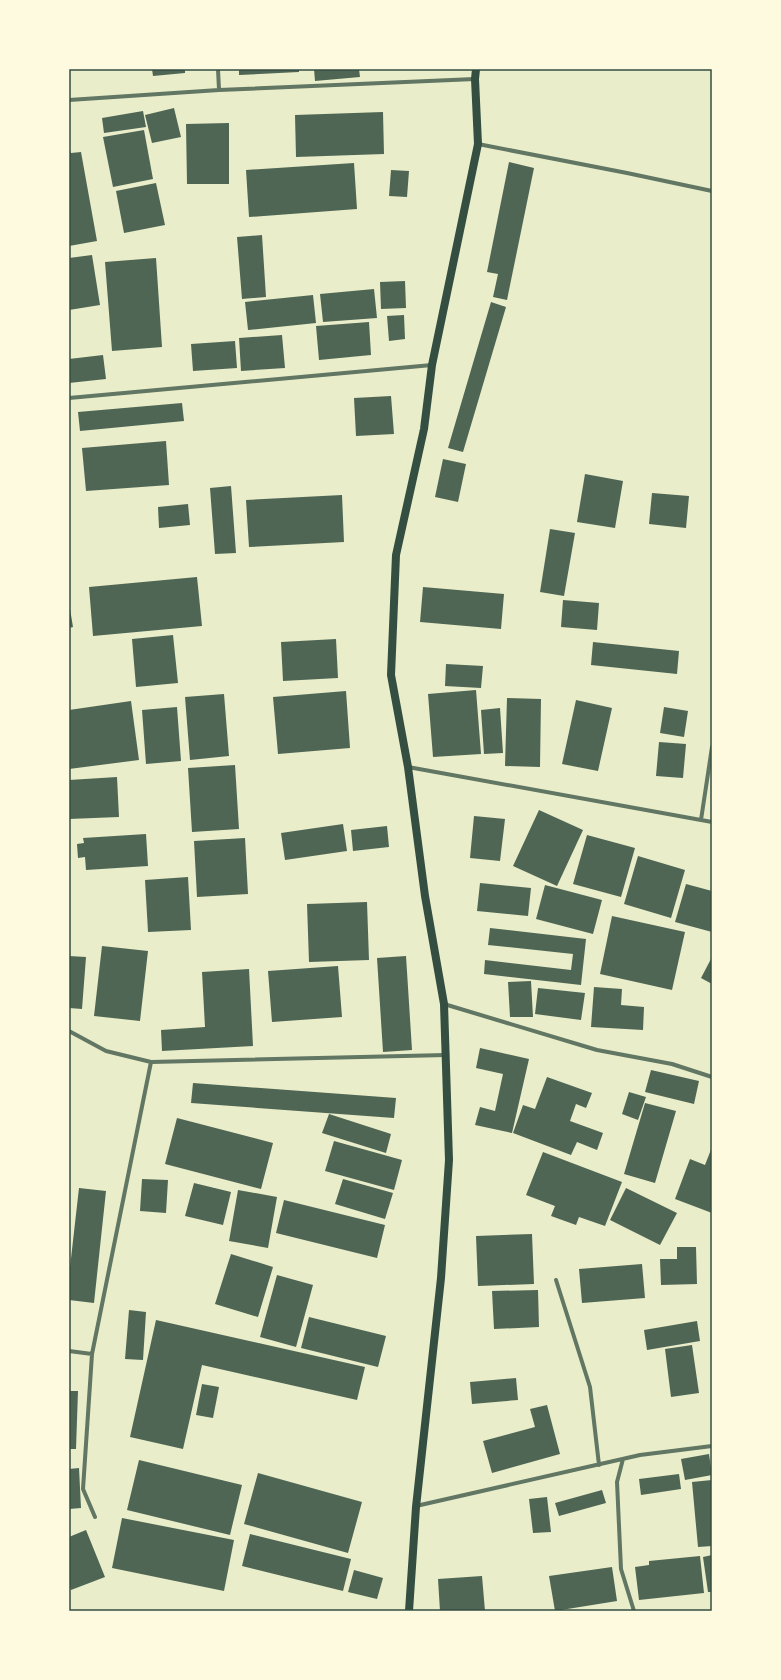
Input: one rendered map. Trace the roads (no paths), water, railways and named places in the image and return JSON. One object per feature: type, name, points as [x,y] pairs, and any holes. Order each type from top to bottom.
[{"type":"main road","points":[[409,1611],[416,1507],[441,1278],[449,1160],[444,1004],[425,896],[408,767],[391,675],[396,555],[424,429],[432,365],[478,144],[475,79],[476,69]]},
{"type":"street","points":[[218,69],[219,90]]},
{"type":"street","points":[[69,100],[219,90],[475,79]]},
{"type":"street","points":[[478,144],[712,191]]},
{"type":"street","points":[[69,398],[432,365]]},
{"type":"street","points":[[701,820],[712,747]]},
{"type":"street","points":[[408,767],[712,822]]},
{"type":"street","points":[[444,1004],[597,1050],[672,1064],[712,1077]]},
{"type":"street","points":[[69,1031],[106,1051],[151,1062],[446,1055]]},
{"type":"street","points":[[95,1517],[83,1489],[92,1354],[151,1062]]},
{"type":"street","points":[[556,1280],[590,1387],[598,1465]]},
{"type":"street","points":[[69,1351],[92,1354]]},
{"type":"street","points":[[416,1507],[623,1459],[712,1446]]},
{"type":"street","points":[[623,1459],[617,1482],[621,1569],[634,1611]]}]
